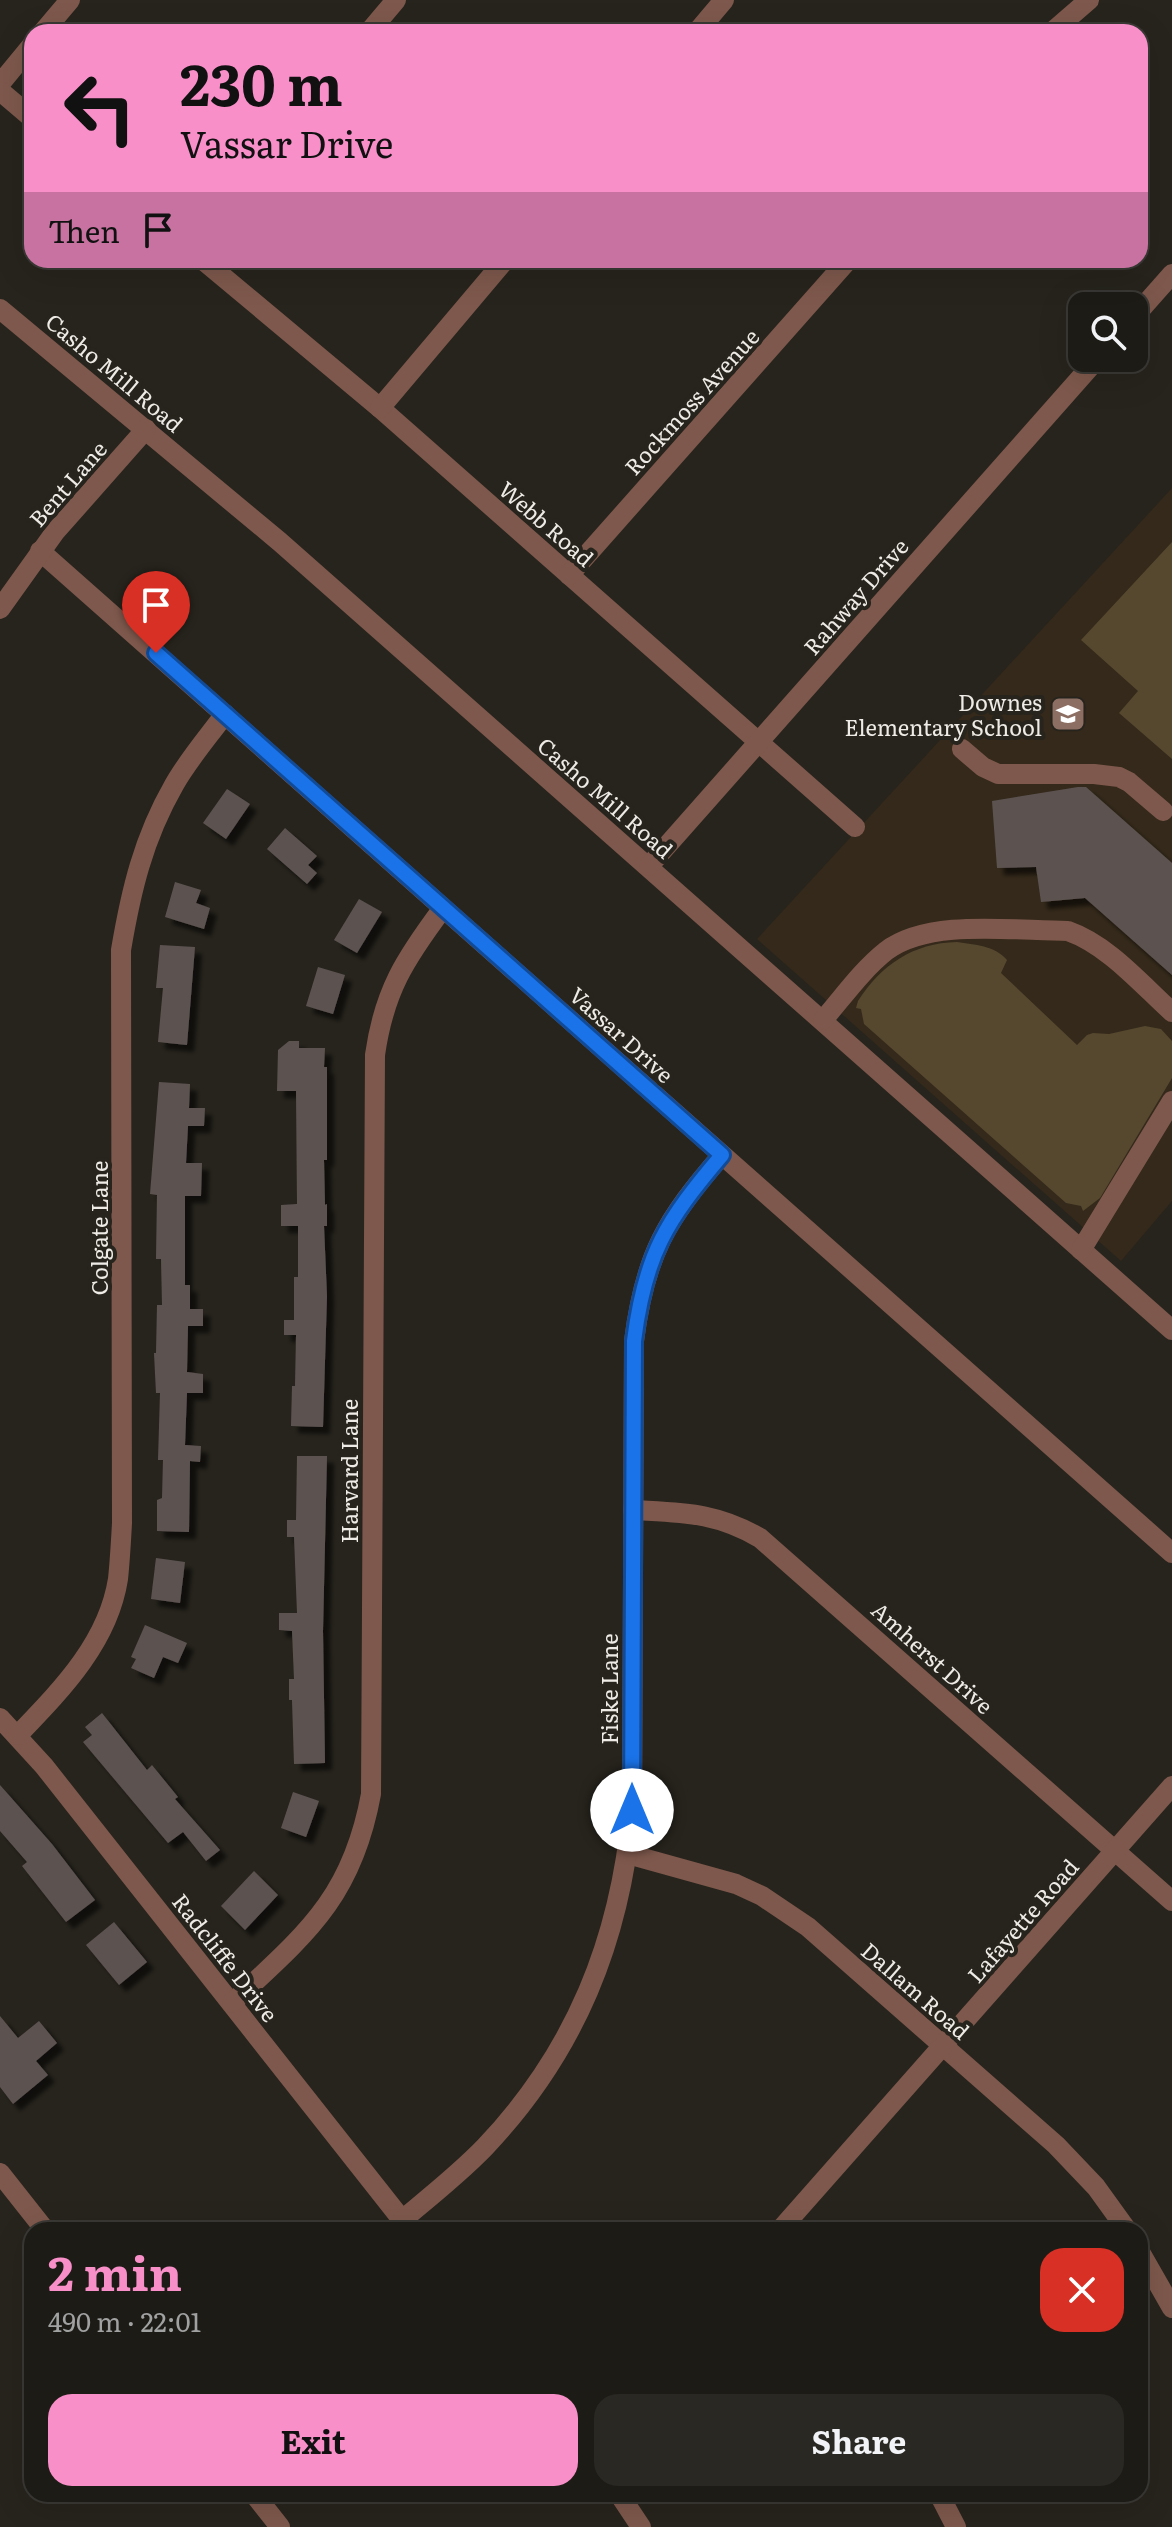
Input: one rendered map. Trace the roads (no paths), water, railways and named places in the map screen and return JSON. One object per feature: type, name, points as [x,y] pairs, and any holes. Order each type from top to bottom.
[{"type":"street","points":[[50,24],[70,0]]},
{"type":"street","points":[[376,24],[396,0]]},
{"type":"street","points":[[704,24],[724,0]]},
{"type":"street","points":[[1061,24],[1089,0]]},
{"type":"street","points":[[0,84],[24,55]]},
{"type":"street","points":[[0,91],[24,111]]},
{"type":"street","name":"Webb Road","points":[[213,268],[380,408],[855,827]]},
{"type":"street","points":[[380,408],[498,268]]},
{"type":"street","name":"Rockmoss Avenue","points":[[569,575],[841,268]]},
{"type":"street","points":[[1148,301],[1172,274]]},
{"type":"street","name":"Casho Mill Road","points":[[0,309],[280,542],[1172,1330]]},
{"type":"street","name":"Rahway Drive","points":[[649,866],[1086,372]]},
{"type":"street","name":"Bent Lane","points":[[0,609],[40,551],[146,429]]},
{"type":"street","name":"Vassar Drive","points":[[40,551],[1172,1553]]},
{"type":"street","name":"Colgate Lane","points":[[18,1735],[66,1684],[97,1640],[117,1582],[122,1523],[121,950],[132,886],[147,840],[174,784],[225,714]]},
{"type":"street","points":[[962,749],[983,767],[998,774],[1119,777],[1163,811]]},
{"type":"street","name":"Harvard Lane","points":[[232,2003],[309,1931],[330,1903],[357,1849],[366,1821],[371,1794],[375,1055],[381,1020],[399,970],[443,908]]},
{"type":"street","points":[[823,1020],[883,953],[909,938],[944,930],[1068,931],[1083,937],[1117,963],[1172,1012]]},
{"type":"street","points":[[1081,1250],[1172,1101]]},
{"type":"street","name":"Fiske Lane","points":[[409,2222],[484,2148],[523,2101],[563,2042],[596,1975],[608,1940],[628,1854],[632,1810],[634,1341],[641,1296],[654,1252],[687,1196],[722,1155]]},
{"type":"street","name":"Amherst Drive","points":[[633,1510],[711,1517],[760,1538],[1172,1901]]},
{"type":"street","name":"Radcliffe Drive","points":[[0,1718],[18,1735],[404,2222]]},
{"type":"street","name":"Lafayette Road","points":[[787,2222],[1172,1786]]},
{"type":"street","name":"Dallam Road","points":[[628,1854],[736,1884],[785,1910],[808,1927],[1056,2145],[1096,2187],[1121,2222]]},
{"type":"street","points":[[0,2173],[39,2222]]},
{"type":"street","points":[[1148,2266],[1172,2308]]},
{"type":"street","points":[[260,2502],[280,2527]]},
{"type":"street","points":[[624,2502],[641,2527]]},
{"type":"street","points":[[943,2502],[956,2527]]},
{"type":"place","name":"Downes Elementary School","points":[[1068,714]]}]
